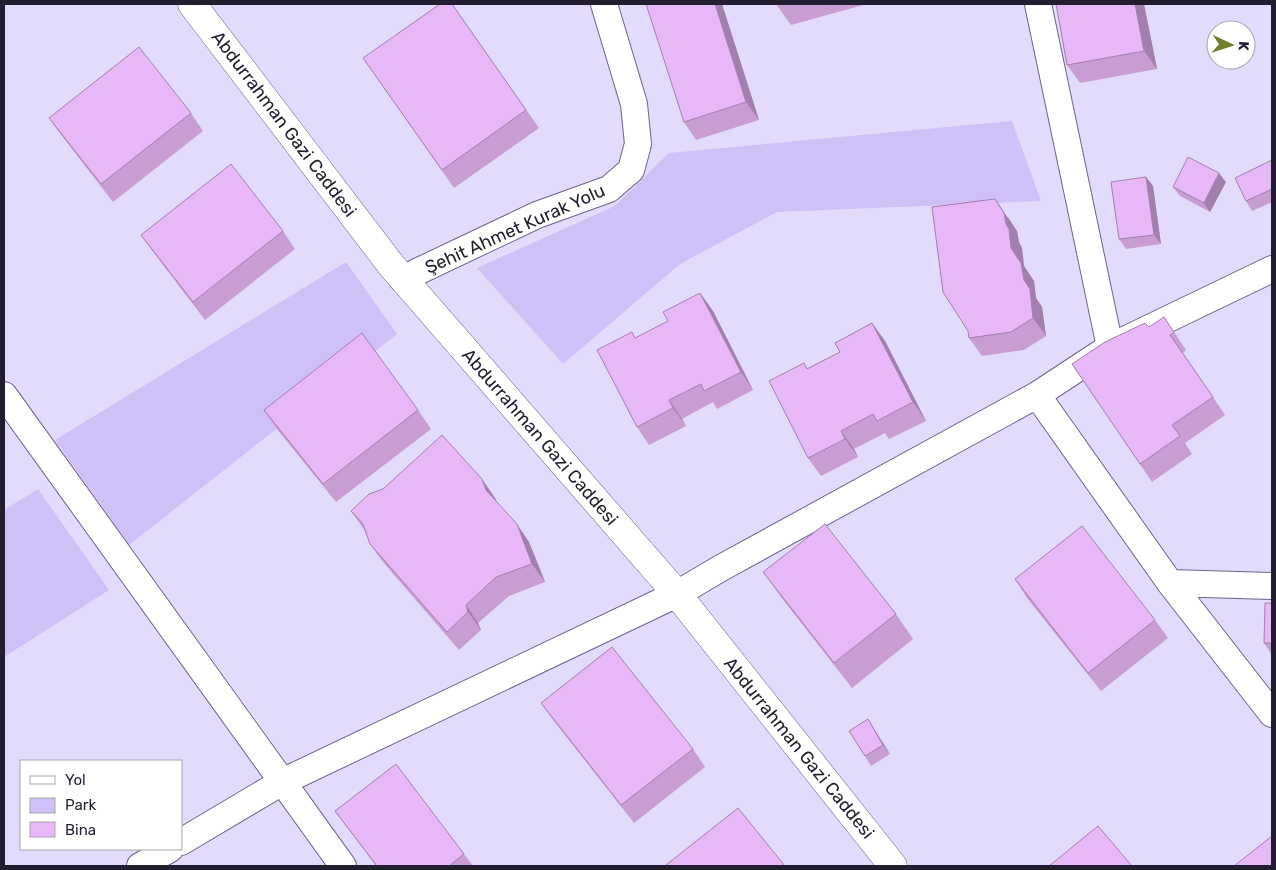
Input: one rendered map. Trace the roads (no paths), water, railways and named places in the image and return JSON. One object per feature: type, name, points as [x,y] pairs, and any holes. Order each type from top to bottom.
[{"type":"street","name":"Abdurrahman Gazi Caddesi","points":[[192,4],[402,279],[676,594],[893,866]]},
{"type":"street","name":"Şehit Ahmet Kurak Yolu","points":[[402,279],[537,215],[609,189],[631,170],[638,144],[634,104],[604,4]]},
{"type":"street","points":[[1038,4],[1110,347]]},
{"type":"street","points":[[182,841],[282,782],[676,594],[1037,395],[1110,347],[1272,269]]},
{"type":"street","points":[[4,395],[343,866]]},
{"type":"street","points":[[1037,395],[1170,583],[1272,714]]},
{"type":"street","points":[[1170,583],[1272,586]]},
{"type":"street","points":[[140,866],[168,850]]}]
